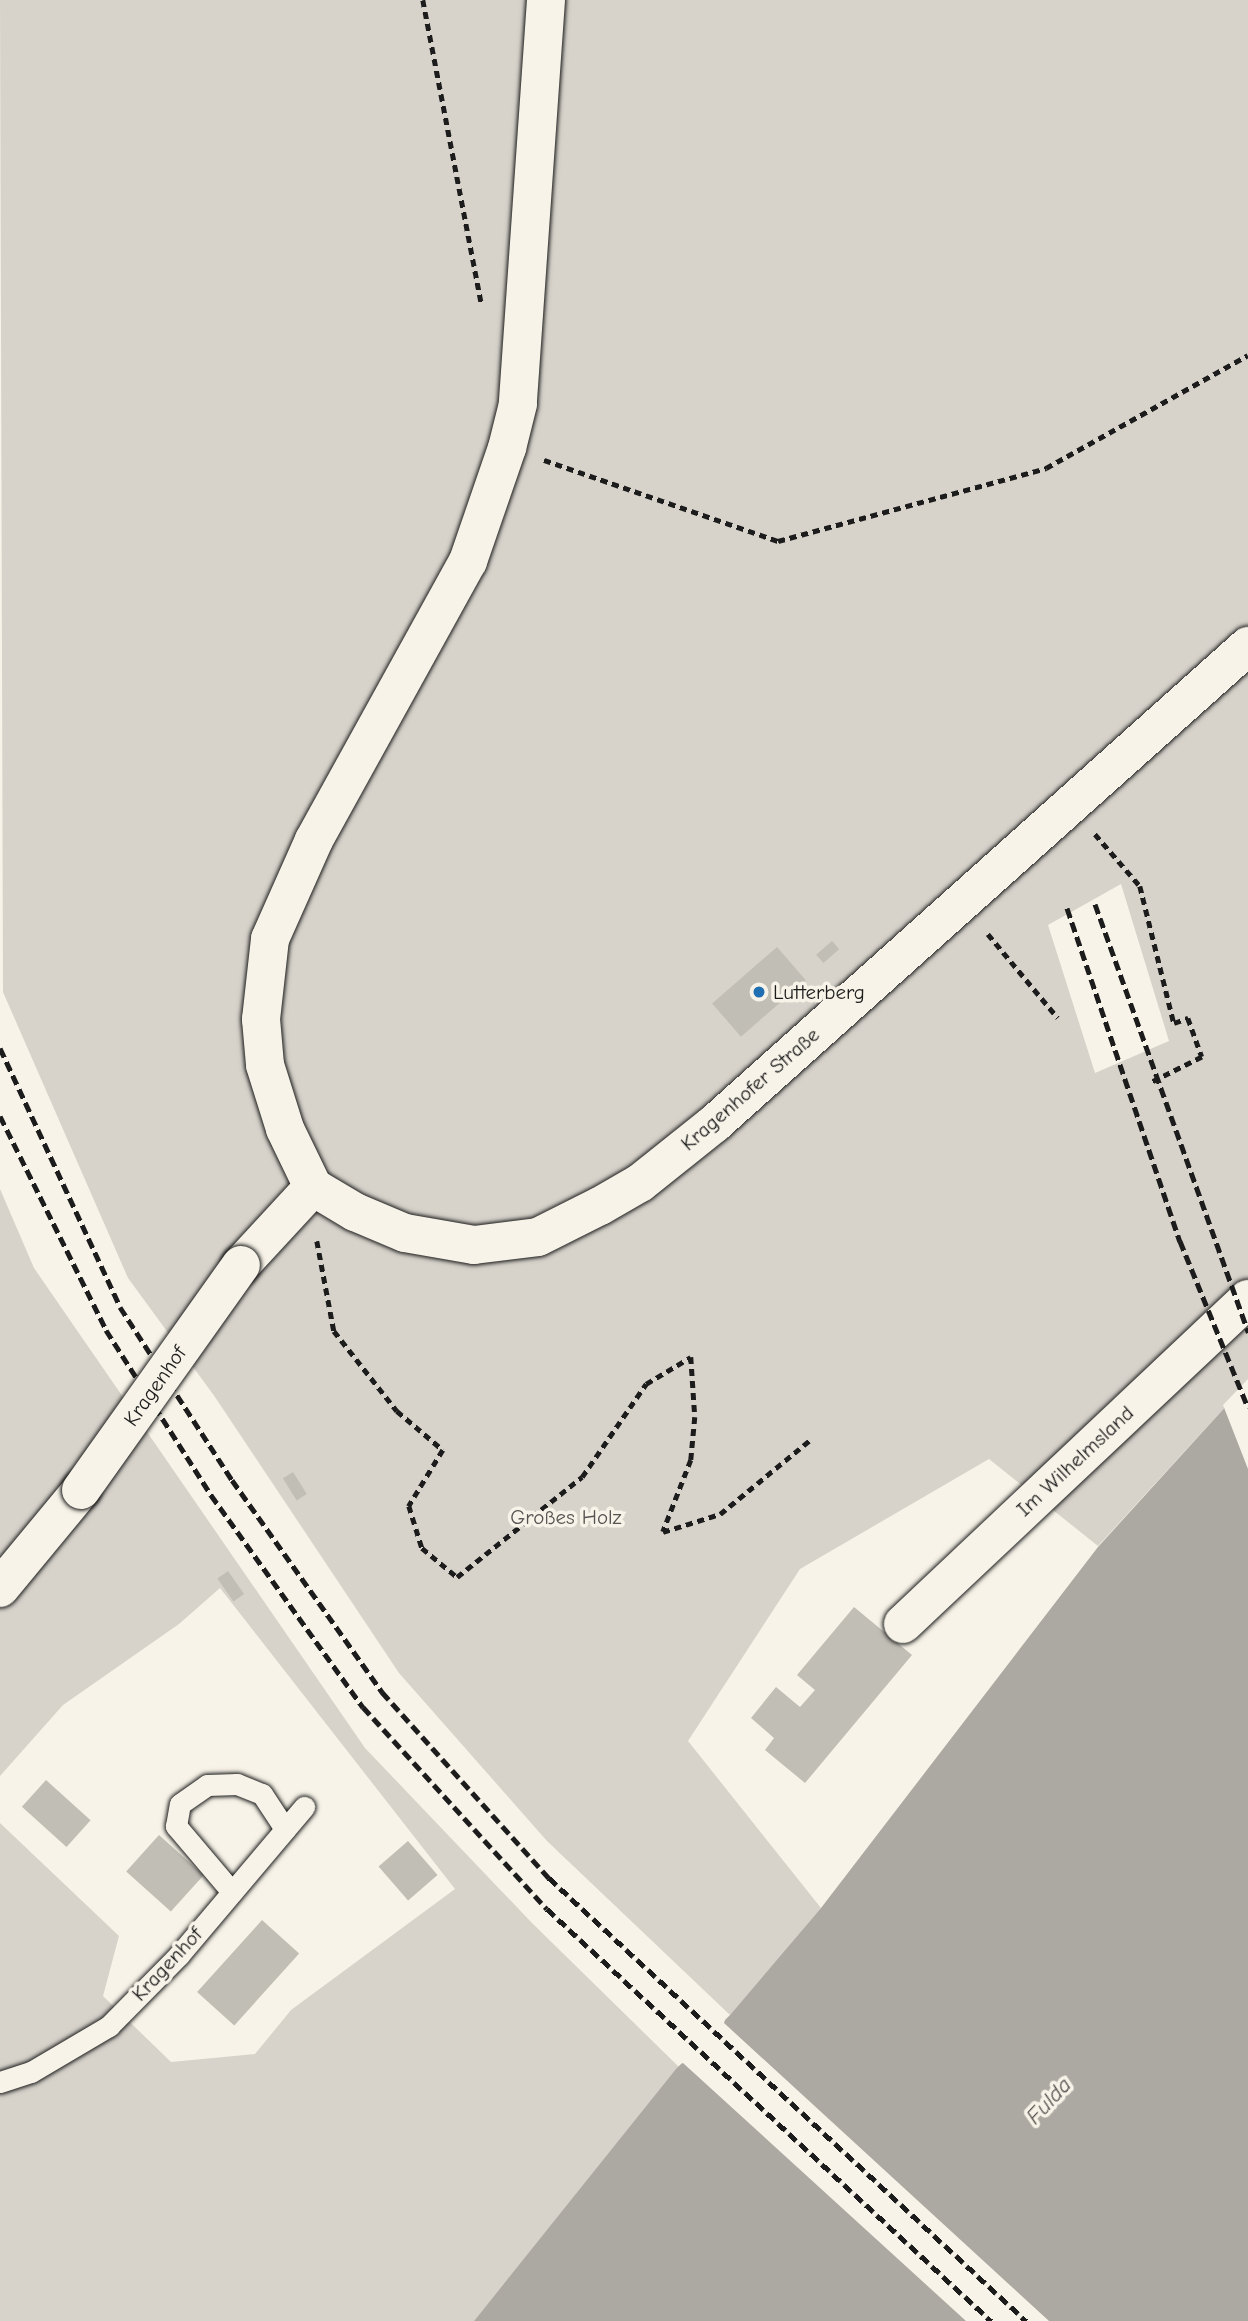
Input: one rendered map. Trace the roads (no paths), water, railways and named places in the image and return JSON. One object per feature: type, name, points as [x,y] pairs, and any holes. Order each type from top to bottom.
[{"type":"street","points":[[310,1189],[285,1129],[265,1065],[261,1019],[270,939],[314,840],[468,561],[507,447],[519,391],[545,0]]},
{"type":"street","name":"Kragenhofer Straße","points":[[310,1189],[405,1233],[474,1245],[538,1237],[640,1183],[714,1124],[1248,646]]},
{"type":"street","name":"Kragenhof","points":[[0,1588],[81,1490],[241,1265],[310,1189]]},
{"type":"street","name":"Im Wilhelmsland","points":[[903,1624],[1248,1299]]},
{"type":"lane","points":[[232,1892],[176,1826],[180,1804],[206,1786],[237,1784],[262,1794],[285,1829]]},
{"type":"lane","name":"Kragenhof","points":[[0,2082],[31,2072],[109,2026],[232,1892],[304,1807]]},
{"type":"water","name":"Fulda","points":[[1248,1382],[1248,2321],[474,2321],[676,2069],[730,2015],[821,1908],[1098,1547]]},
{"type":"railway","points":[[1095,904],[1248,1332]]},
{"type":"railway","points":[[1067,908],[1180,1241],[1248,1408]]},
{"type":"railway","points":[[0,1048],[120,1307],[232,1480],[382,1692],[549,1878],[1026,2321]]},
{"type":"railway","points":[[0,1116],[106,1330],[211,1495],[363,1707],[547,1909],[991,2321]]},
{"type":"place","name":"Lutterberg","points":[[759,992]]},
{"type":"park label","name":"Großes Holz","points":[[566,1517]]}]
